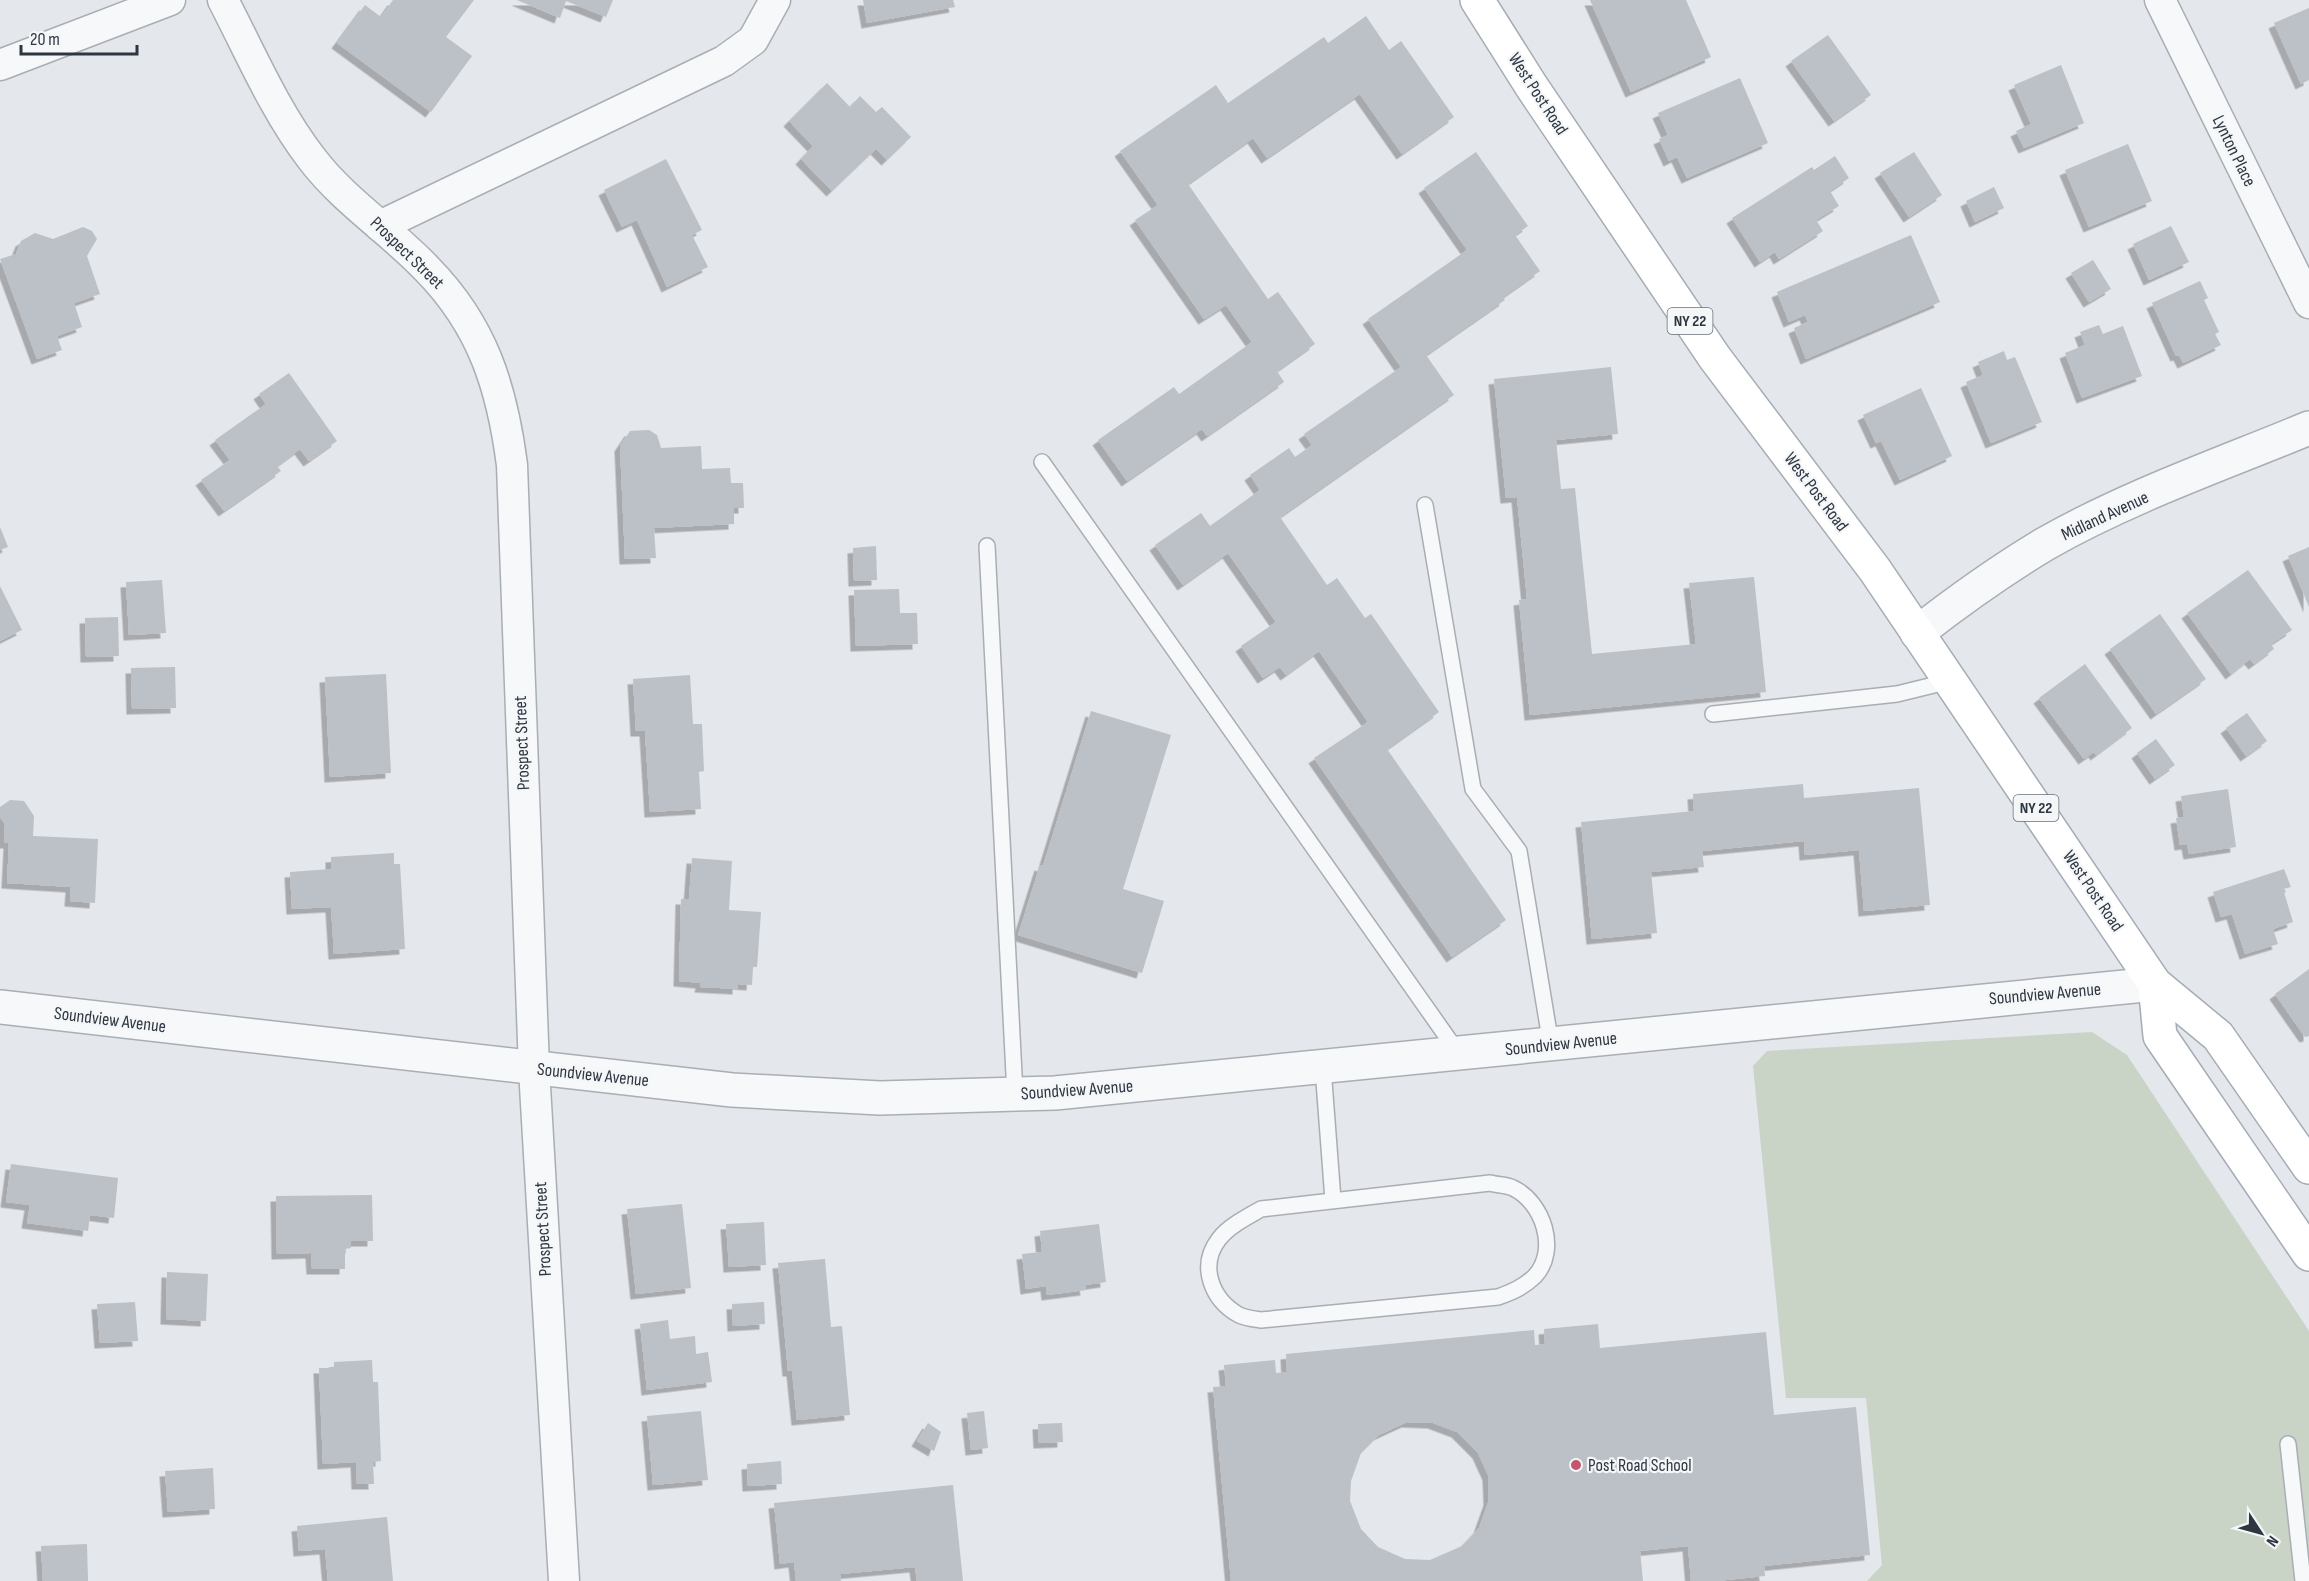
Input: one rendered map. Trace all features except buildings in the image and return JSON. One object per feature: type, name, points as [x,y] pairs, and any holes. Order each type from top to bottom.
[{"type":"main road","name":"West Post Road","points":[[1477,0],[1532,87],[1715,358],[1875,570],[2155,984],[2218,1036],[2309,1167]]},
{"type":"main road","name":"West Post Road","points":[[2155,984],[2160,1036],[2309,1254]]},
{"type":"street","points":[[0,65],[170,0]]},
{"type":"street","name":"Prospect Street","points":[[224,0],[284,120],[313,160],[380,226],[428,269],[457,304],[486,355],[506,415],[512,465],[534,1069],[564,1581]]},
{"type":"street","points":[[380,226],[724,61],[753,40],[775,0]]},
{"type":"street","name":"Lynton Place","points":[[2160,0],[2309,303]]},
{"type":"street","name":"Midland Avenue","points":[[1917,633],[1967,594],[2047,543],[2141,498],[2309,428]]},
{"type":"street","name":"Soundview Avenue","points":[[0,1008],[732,1090],[880,1098],[1055,1093],[2155,984]]},
{"type":"lane","points":[[1042,462],[1459,1054]]},
{"type":"lane","points":[[1425,505],[1473,789],[1518,851],[1551,1045]]},
{"type":"lane","points":[[987,546],[1015,1094]]},
{"type":"lane","points":[[1713,714],[1897,694],[1950,681]]},
{"type":"lane","points":[[1323,1068],[1334,1200]]},
{"type":"lane","points":[[1490,1183],[1513,1188],[1534,1203],[1545,1227],[1546,1253],[1536,1274],[1520,1288],[1498,1297],[1261,1320],[1240,1316],[1223,1304],[1209,1282],[1209,1260],[1219,1239],[1241,1220],[1261,1209],[1334,1200],[1490,1183]]},
{"type":"lane","points":[[2289,1444],[2303,1581]]},
{"type":"green space","points":[[2092,1032],[2127,1055],[2309,1331],[2309,1581],[1867,1581],[1882,1565],[1866,1398],[1786,1398],[1753,1066],[1767,1051]]},
{"type":"place","name":"Post Road School","points":[[1576,1465]]}]
